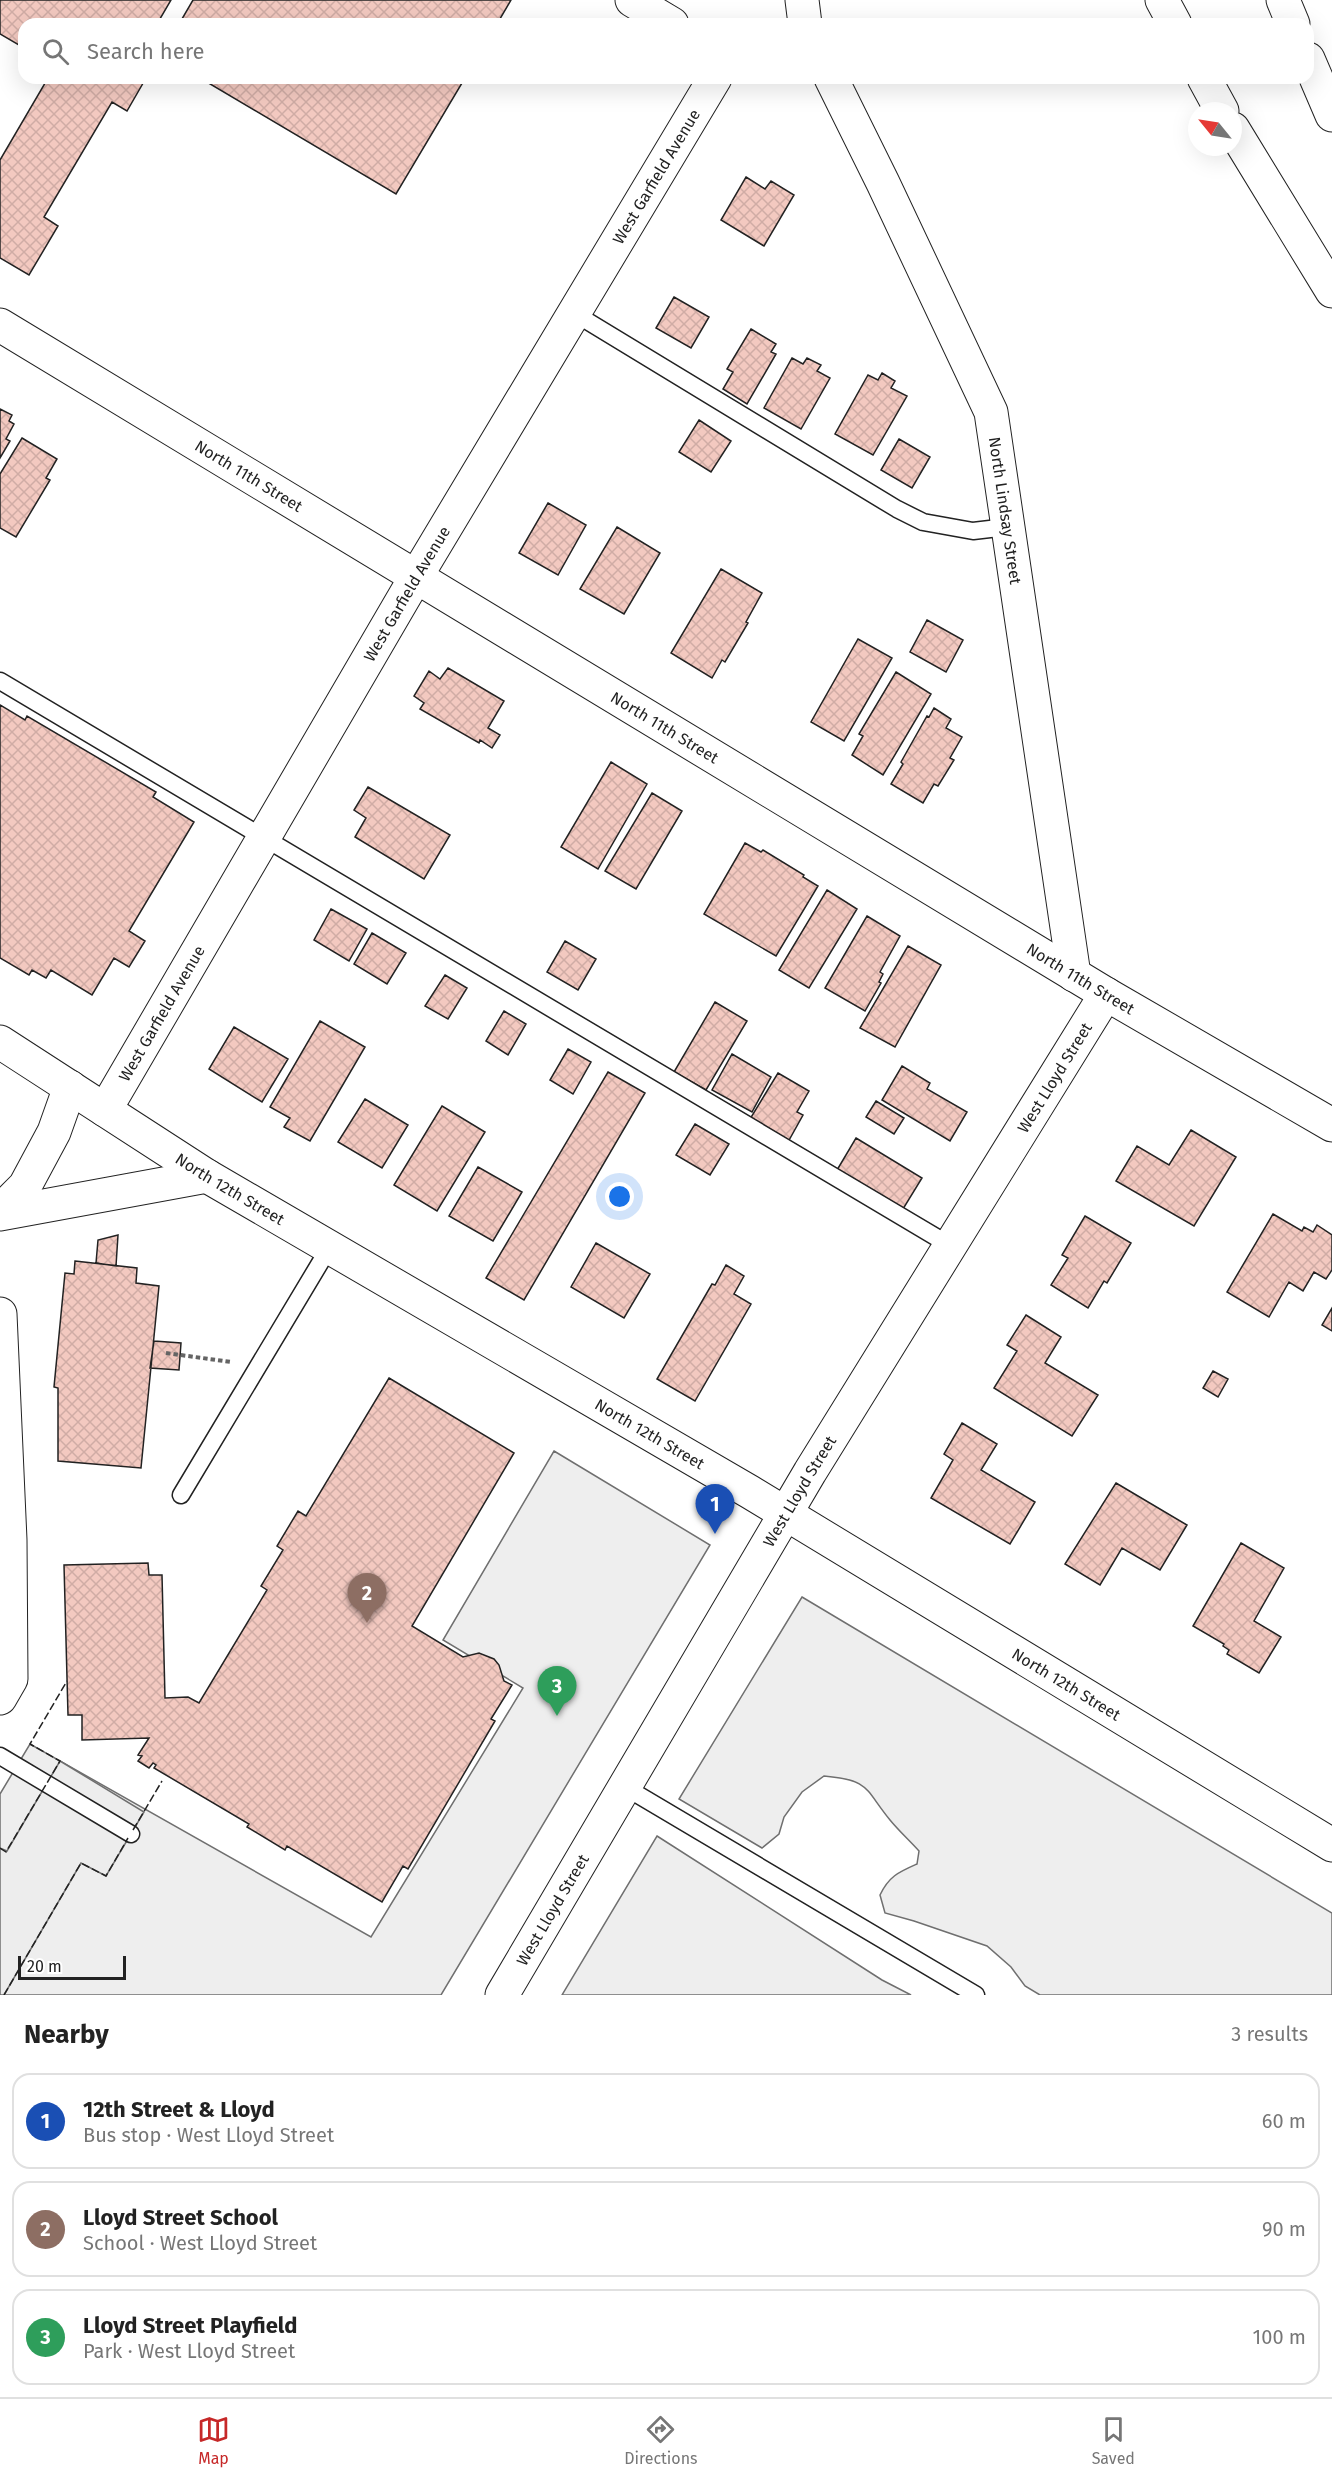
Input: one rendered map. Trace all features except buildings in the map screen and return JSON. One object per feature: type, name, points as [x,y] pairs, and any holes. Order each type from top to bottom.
[{"type":"main road","points":[[632,0],[662,18]]},
{"type":"main road","points":[[802,0],[804,18]]},
{"type":"main road","points":[[1162,0],[1172,18]]},
{"type":"main road","points":[[1282,0],[1290,18]]},
{"type":"main road","points":[[1314,73],[1332,115]]},
{"type":"main road","name":"West Garfield Avenue","points":[[105,1110],[417,575],[710,84]]},
{"type":"main road","name":"North Lindsay Street","points":[[834,84],[991,412],[1006,527],[1074,975]]},
{"type":"main road","points":[[1207,84],[1217,102]]},
{"type":"main road","points":[[1242,144],[1332,291]]},
{"type":"main road","name":"North 11th Street","points":[[0,325],[417,575],[1074,975],[1332,1125]]},
{"type":"main road","name":"West Lloyd Street","points":[[502,1995],[786,1515],[1106,994]]},
{"type":"main road","name":"North 12th Street","points":[[0,1042],[207,1176],[786,1515],[1332,1845]]},
{"type":"main road","points":[[0,1212],[25,1186],[54,1132],[70,1087]]},
{"type":"main road","points":[[0,1212],[207,1176]]},
{"type":"main road","points":[[0,1314],[5,1540],[11,1679],[0,1698]]},
{"type":"lane","points":[[574,313],[897,509],[923,522],[973,531],[1006,527]]},
{"type":"lane","points":[[0,681],[951,1246]]},
{"type":"lane","points":[[181,1494],[329,1248]]},
{"type":"lane","points":[[0,1756],[131,1834]]},
{"type":"lane","points":[[625,1787],[976,1995]]},
{"type":"path","points":[[166,1353],[258,1366]]},
{"type":"shaded area","points":[[554,1451],[710,1545],[441,1995],[0,1995],[0,1794],[30,1744],[371,1937],[523,1688],[443,1640]]},
{"type":"shaded area","points":[[802,1597],[1332,1913],[1332,1995],[1040,1995],[1025,1986],[1011,1967],[987,1946],[885,1913],[880,1895],[883,1889],[895,1875],[917,1864],[919,1851],[893,1824],[870,1793],[858,1783],[824,1776],[802,1792],[784,1817],[779,1834],[762,1848],[679,1799]]},
{"type":"shaded area","points":[[60,1761],[144,1812],[106,1876],[81,1863],[4,1995],[0,1995],[0,1848],[7,1851]]},
{"type":"shaded area","points":[[657,1836],[882,1980],[911,1995],[562,1995]]},
{"type":"fence","points":[[0,1848],[6,1852],[60,1761],[30,1744],[67,1681]]},
{"type":"fence","points":[[133,1830],[162,1781]]},
{"type":"fence","points":[[4,1995],[81,1863],[106,1876],[128,1838]]},
{"type":"place","name":"12th Street & Lloyd","points":[[715,1534]]},
{"type":"place","name":"Lloyd Street School","points":[[367,1623]]},
{"type":"place","name":"Lloyd Street Playfield","points":[[557,1716]]}]
